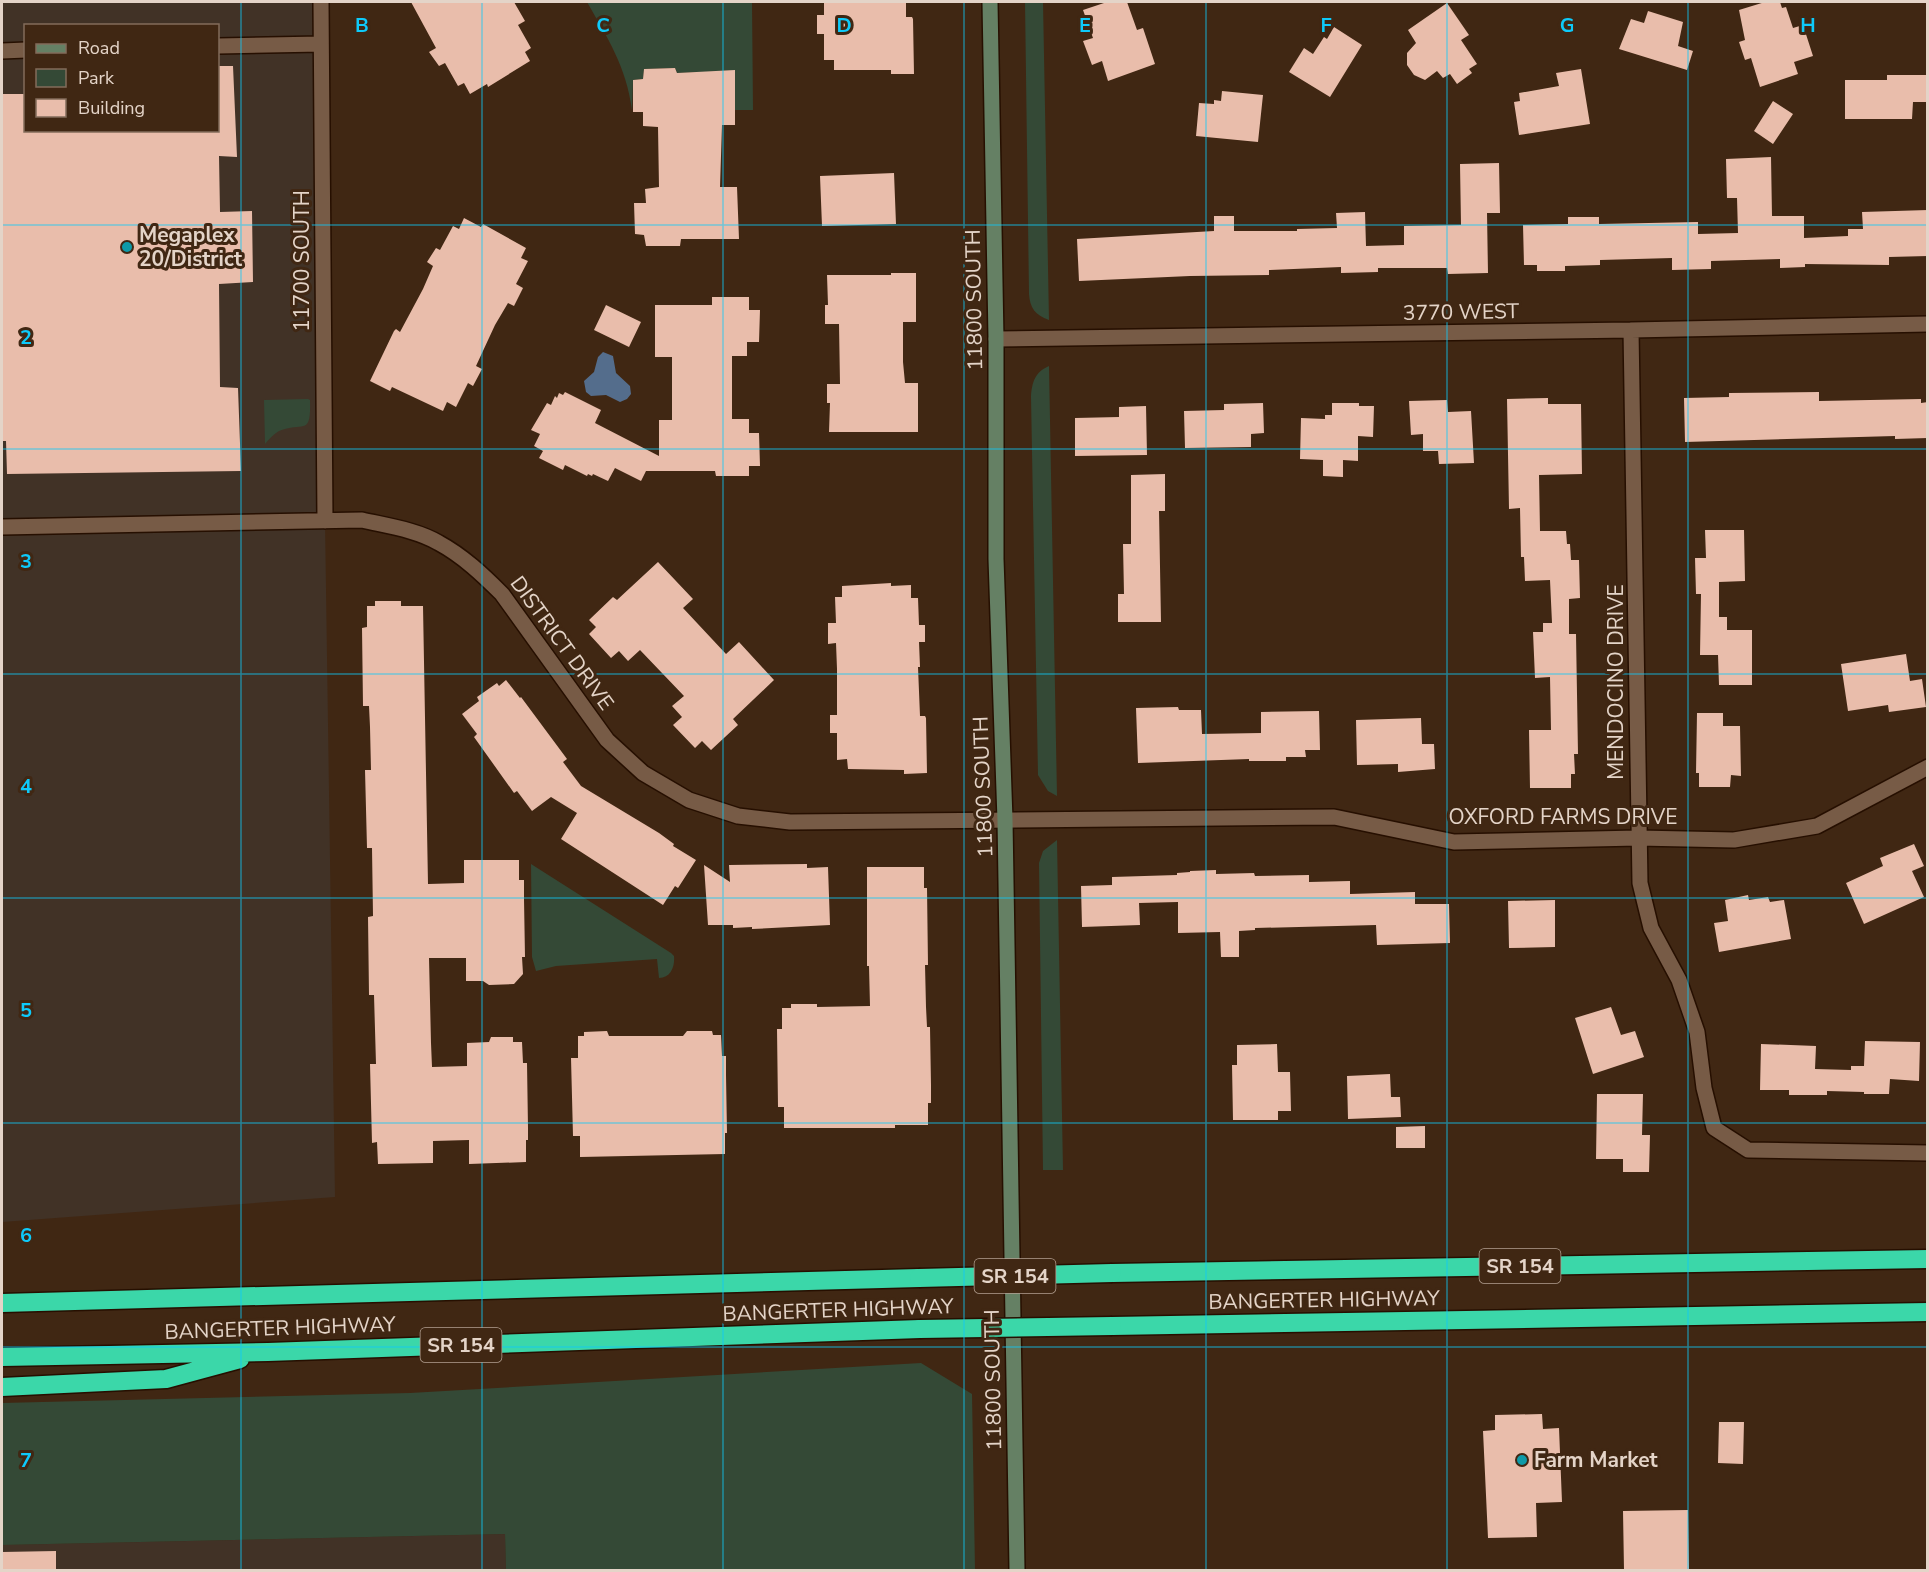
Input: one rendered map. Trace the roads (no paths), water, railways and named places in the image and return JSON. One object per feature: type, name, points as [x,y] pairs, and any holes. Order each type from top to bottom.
[{"type":"highway","name":"BANGERTER HIGHWAY","points":[[2,1303],[1112,1273],[1928,1259]]},
{"type":"highway","name":"BANGERTER HIGHWAY","points":[[2,1357],[268,1352],[920,1329],[1928,1312]]},
{"type":"highway","points":[[2,1388],[166,1378],[268,1352]]},
{"type":"main road","name":"11800 SOUTH","points":[[990,2],[996,339],[996,559],[1005,820],[1017,1570]]},
{"type":"street","name":"11700 SOUTH","points":[[321,2],[325,520]]},
{"type":"street","points":[[219,46],[321,44]]},
{"type":"street","points":[[2,51],[24,50]]},
{"type":"street","name":"3770 WEST","points":[[996,339],[1928,324]]},
{"type":"street","name":"MENDOCINO DRIVE","points":[[1631,330],[1638,644],[1640,883],[1651,928],[1679,980],[1697,1032],[1704,1088],[1714,1128],[1748,1150],[1928,1153]]},
{"type":"street","name":"DISTRICT DRIVE","points":[[2,527],[362,520],[399,528],[438,542],[485,576],[502,594],[607,740],[643,773],[689,800],[738,816],[790,822],[1005,820]]},
{"type":"street","name":"OXFORD FARMS DRIVE","points":[[1005,820],[1334,817],[1454,842],[1638,838],[1734,840],[1817,826],[1928,767]]},
{"type":"water","points":[[603,352],[613,356],[616,373],[630,386],[631,394],[620,402],[606,395],[591,396],[586,392],[584,381],[594,372],[598,357]]},
{"type":"place","name":"Megaplex 20/District","points":[[127,247]]},
{"type":"place","name":"Farm Market","points":[[1522,1460]]}]
